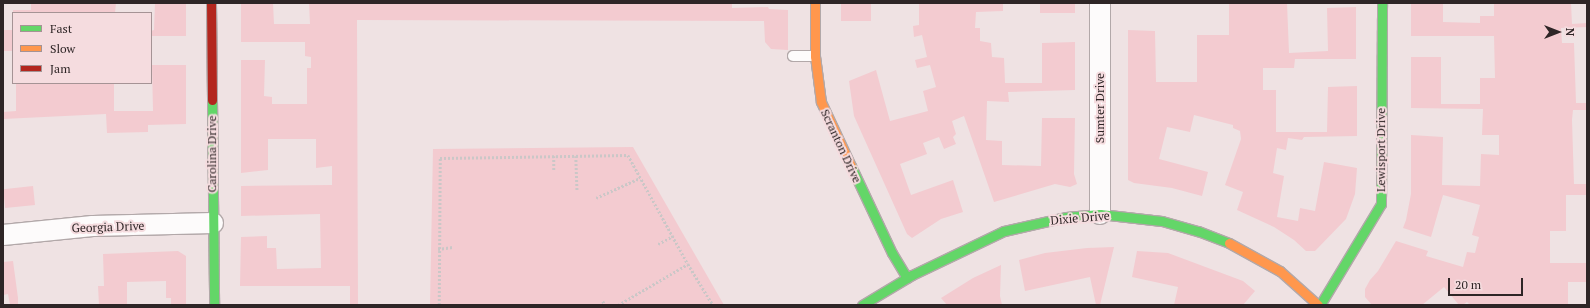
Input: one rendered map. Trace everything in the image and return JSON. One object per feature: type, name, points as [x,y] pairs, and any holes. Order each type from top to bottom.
[{"type":"street","name":"Carolina Drive","points":[[211,3],[214,305]]},
{"type":"street","name":"Scranton Drive","points":[[815,3],[815,56],[821,102],[886,242],[907,278]]},
{"type":"street","name":"Sumter Drive","points":[[1100,3],[1100,214]]},
{"type":"street","name":"Lewisport Drive","points":[[1319,305],[1381,204],[1382,3]]},
{"type":"street","name":"Dixie Drive","points":[[862,305],[907,278],[1004,231],[1066,216],[1100,214],[1162,221],[1226,241],[1280,271],[1319,305]]},
{"type":"street","name":"Georgia Drive","points":[[3,235],[93,226],[213,224]]},
{"type":"lane","points":[[793,56],[815,56]]},
{"type":"path","points":[[439,305],[438,249],[440,158],[628,155],[688,264],[713,305]]},
{"type":"path","points":[[554,156],[554,170]]},
{"type":"path","points":[[576,156],[577,190]]},
{"type":"path","points":[[596,198],[640,178]]},
{"type":"path","points":[[658,244],[673,236]]},
{"type":"path","points":[[438,249],[453,247]]},
{"type":"path","points":[[618,305],[688,264]]},
{"type":"path","points":[[603,301],[605,305]]},
{"type":"shaded area","points":[[31,3],[116,3],[115,12],[13,12],[13,10],[31,10]]},
{"type":"shaded area","points":[[155,3],[186,3],[186,36],[152,36],[152,31],[154,30]]},
{"type":"shaded area","points":[[241,3],[273,3],[274,24],[310,24],[309,3],[732,3],[732,8],[768,7],[769,9],[788,10],[788,50],[771,49],[765,42],[764,21],[357,20],[358,305],[350,305],[350,286],[240,286],[241,237],[267,236],[267,248],[276,248],[277,269],[321,268],[320,214],[241,216],[241,186],[332,185],[332,166],[316,168],[316,139],[268,139],[268,170],[241,173],[241,60],[265,60],[264,96],[272,97],[272,104],[307,104],[307,68],[311,68],[311,57],[305,56],[305,42],[241,42]]},
{"type":"shaded area","points":[[841,3],[871,3],[871,21],[841,21]]},
{"type":"shaded area","points":[[919,3],[1003,3],[1003,11],[976,12],[975,28],[980,28],[980,41],[991,43],[992,57],[1004,58],[1005,83],[1042,83],[1042,43],[1075,42],[1075,90],[1008,92],[1009,102],[987,101],[986,140],[1002,141],[1002,165],[1041,166],[1042,118],[1075,118],[1074,174],[1077,184],[1070,187],[1055,184],[994,202],[964,116],[952,121],[956,134],[953,137],[956,144],[944,149],[939,137],[923,143],[927,154],[900,164],[911,195],[953,180],[963,212],[941,219],[912,238],[907,234],[854,116],[849,81],[876,70],[890,121],[928,111],[923,91],[936,87],[930,65],[917,68],[915,60],[927,57],[922,35],[914,37],[913,26],[919,25]]},
{"type":"shaded area","points":[[1040,3],[1075,3],[1075,13],[1040,13]]},
{"type":"shaded area","points":[[1229,3],[1287,3],[1289,53],[1328,51],[1327,8],[1356,7],[1356,59],[1295,59],[1294,68],[1263,68],[1263,90],[1276,90],[1276,132],[1327,132],[1328,87],[1357,86],[1357,136],[1304,137],[1302,140],[1288,138],[1286,150],[1277,148],[1273,173],[1284,176],[1277,217],[1298,221],[1300,208],[1315,211],[1324,162],[1357,168],[1355,194],[1346,219],[1315,251],[1306,251],[1294,240],[1274,227],[1237,210],[1243,192],[1225,185],[1241,139],[1240,131],[1233,128],[1233,125],[1194,115],[1190,132],[1167,127],[1159,159],[1208,172],[1202,196],[1172,188],[1134,183],[1128,180],[1128,30],[1155,31],[1156,82],[1197,82],[1197,35],[1229,35]]},
{"type":"shaded area","points":[[1411,3],[1443,3],[1443,22],[1480,23],[1480,16],[1494,16],[1494,3],[1571,3],[1572,24],[1587,23],[1587,27],[1561,28],[1562,43],[1574,43],[1576,103],[1587,103],[1587,110],[1573,110],[1572,120],[1574,184],[1587,184],[1587,195],[1566,195],[1566,231],[1550,231],[1550,263],[1587,263],[1587,282],[1568,282],[1568,305],[1470,305],[1467,302],[1463,305],[1459,305],[1444,287],[1422,305],[1372,305],[1365,297],[1365,289],[1396,241],[1428,251],[1426,256],[1463,267],[1467,252],[1475,253],[1479,237],[1472,235],[1480,205],[1443,195],[1431,237],[1403,228],[1411,194],[1411,135],[1443,137],[1442,185],[1480,186],[1481,154],[1499,155],[1499,135],[1482,135],[1483,109],[1411,108],[1411,57],[1441,57],[1441,104],[1480,104],[1480,78],[1495,78],[1494,36],[1411,36]]},
{"type":"shaded area","points":[[3,30],[12,30],[12,51],[3,51]]},
{"type":"shaded area","points":[[152,65],[186,65],[186,124],[148,125],[148,132],[107,133],[106,114],[3,119],[3,112],[16,111],[16,84],[114,84],[114,111],[153,111]]},
{"type":"shaded area","points":[[633,147],[724,305],[430,305],[433,149]]},
{"type":"shaded area","points":[[33,186],[35,205],[5,208],[3,189]]},
{"type":"shaded area","points":[[1114,247],[1100,305],[1096,305],[1090,277],[1025,291],[1019,260],[1045,253],[1087,248]]},
{"type":"shaded area","points":[[178,251],[186,256],[186,305],[171,305],[171,298],[166,298],[166,281],[127,282],[127,305],[99,305],[98,286],[104,286],[103,254]]},
{"type":"shaded area","points":[[1137,251],[1168,253],[1243,281],[1255,291],[1243,305],[1174,305],[1178,287],[1132,277]]},
{"type":"shaded area","points":[[13,261],[18,305],[10,305],[8,294],[3,295],[3,262]]},
{"type":"shaded area","points":[[1001,265],[1000,296],[1002,305],[947,305],[941,298],[973,278]]},
{"type":"traffic: fast","points":[[1320,305],[1381,204],[1382,3]]},
{"type":"traffic: fast","points":[[212,100],[214,305]]},
{"type":"traffic: fast","points":[[851,166],[892,253],[907,278]]},
{"type":"traffic: fast","points":[[862,305],[912,275],[1004,231],[1066,217],[1100,214],[1162,221],[1198,231],[1229,243]]},
{"type":"traffic: slow","points":[[815,3],[815,56],[821,102],[851,166]]},
{"type":"traffic: slow","points":[[1229,243],[1280,271],[1318,305]]},
{"type":"traffic: jam","points":[[211,3],[212,100]]}]
